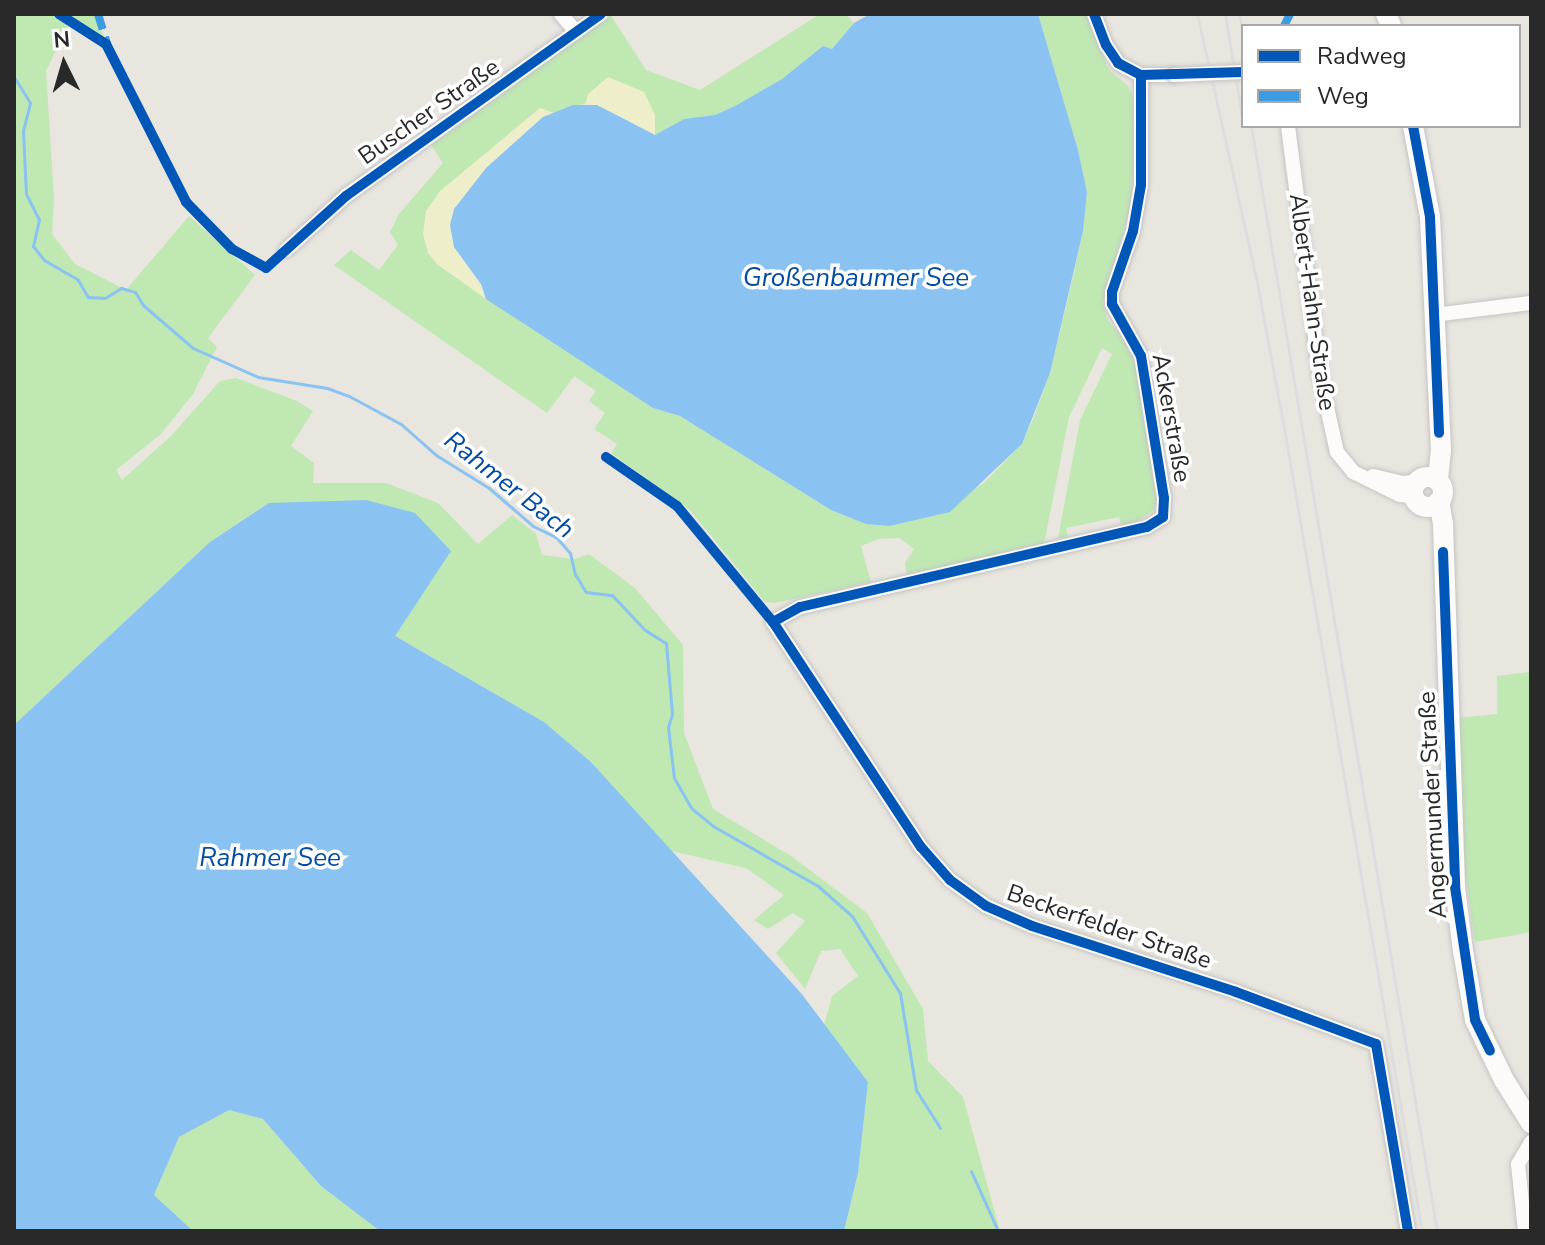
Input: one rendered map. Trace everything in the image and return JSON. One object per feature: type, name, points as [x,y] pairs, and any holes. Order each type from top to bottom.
[{"type":"main road","points":[[1413,128],[1430,217],[1439,433],[1427,490]]},
{"type":"main road","name":"Angermunder Straße","points":[[1427,490],[1443,552],[1454,872],[1463,951],[1475,1020],[1504,1080],[1531,1123]]},
{"type":"street","points":[[561,14],[576,32]]},
{"type":"street","name":"Buscher Straße","points":[[286,250],[319,217],[346,196],[601,14]]},
{"type":"street","points":[[1094,14],[1106,45],[1118,63],[1141,75],[1241,72]]},
{"type":"street","name":"Ackerstraße","points":[[773,622],[800,607],[1147,527],[1163,517],[1164,498],[1141,356],[1112,304],[1112,292],[1133,231],[1141,185],[1141,75]]},
{"type":"street","name":"Albert-Hahn-Straße","points":[[1288,128],[1320,375],[1337,452],[1353,472],[1427,490]]},
{"type":"street","points":[[1434,315],[1531,303]]},
{"type":"street","name":"Beckerfelder Straße","points":[[773,622],[921,847],[950,880],[986,906],[1032,926],[1234,991],[1376,1044],[1408,1231]]},
{"type":"street","points":[[1525,1231],[1518,1164],[1531,1142]]},
{"type":"shaded area","points":[[14,14],[51,14],[69,24],[46,71],[54,199],[52,234],[75,264],[126,290],[189,216],[255,275],[208,338],[217,347],[193,394],[161,434],[116,470],[122,480],[171,436],[220,381],[236,378],[297,401],[313,411],[291,446],[314,463],[313,483],[386,483],[438,503],[478,544],[512,515],[536,534],[542,555],[575,559],[589,554],[635,588],[683,645],[684,733],[713,809],[791,856],[867,913],[923,1009],[928,1061],[963,1097],[1000,1231],[844,1231],[858,1173],[868,1082],[824,1025],[832,996],[858,976],[840,949],[821,951],[805,989],[776,953],[805,921],[793,913],[768,929],[754,920],[784,895],[746,868],[667,850],[591,762],[544,722],[395,636],[450,551],[269,503],[210,542],[14,725]]},
{"type":"shaded area","points":[[67,14],[95,14],[105,39],[72,17]]},
{"type":"shaded area","points":[[610,14],[646,70],[700,90],[820,14],[845,14],[854,23],[832,49],[823,46],[782,79],[735,106],[715,115],[684,119],[655,135],[655,115],[588,94],[586,103],[554,113],[540,108],[437,264],[653,408],[680,416],[831,510],[866,524],[888,526],[983,484],[1022,444],[1033,419],[1050,373],[1071,285],[1083,231],[1087,192],[1078,150],[1038,14],[1086,14],[1109,70],[1128,86],[1133,98],[1135,156],[1130,207],[1103,303],[1107,319],[1137,356],[1158,499],[1154,510],[1134,523],[1122,526],[1119,517],[1066,528],[1068,538],[1058,538],[1080,420],[1112,354],[1102,348],[1069,417],[1044,544],[907,575],[905,563],[914,549],[899,538],[878,539],[861,546],[871,582],[775,603],[765,602],[689,509],[611,453],[617,444],[594,429],[605,413],[589,401],[596,391],[574,376],[547,413],[334,265],[351,250],[379,270],[398,245],[390,232],[399,214],[443,163],[431,145]]},
{"type":"shaded area","points":[[1531,672],[1531,932],[1475,942],[1464,866],[1458,718],[1497,714],[1497,676]]},
{"type":"shaded area","points":[[229,1110],[263,1119],[321,1186],[380,1231],[193,1231],[154,1195],[179,1137]]},
{"type":"sand","points":[[608,77],[644,92],[655,115],[655,135],[608,110],[586,103],[588,94]]},
{"type":"sand","points":[[540,108],[554,113],[543,117],[454,247],[481,285],[486,299],[437,264],[428,253],[423,234],[426,211],[440,191]]},
{"type":"water","name":"Großenbaumer See","points":[[870,14],[1038,14],[1078,150],[1087,192],[1083,231],[1050,373],[1022,444],[950,512],[889,526],[866,524],[831,510],[680,416],[653,408],[486,299],[481,284],[454,247],[450,225],[454,209],[486,168],[543,117],[573,105],[597,105],[655,135],[684,119],[715,115],[735,106],[782,79],[823,46],[832,49],[854,23]]},
{"type":"water","name":"Rahmer See","points":[[366,500],[415,513],[451,551],[395,636],[544,722],[591,762],[801,993],[868,1082],[858,1173],[844,1231],[380,1231],[321,1186],[263,1119],[229,1110],[179,1137],[154,1195],[193,1231],[14,1231],[14,725],[210,542],[269,503]]},
{"type":"waterway","name":"Rahmer Bach","points":[[14,77],[30,103],[23,131],[26,194],[39,220],[33,246],[44,260],[78,280],[88,297],[105,298],[121,288],[135,292],[143,305],[193,348],[258,377],[327,388],[349,396],[401,424],[436,455],[489,488],[533,526],[556,537],[570,553],[575,574],[586,592],[612,595],[645,630],[666,643],[672,714],[668,727],[674,778],[691,808],[713,826],[818,886],[852,916],[900,993],[916,1090],[940,1128]]},
{"type":"waterway","name":"Rahmer Bach","points":[[971,1171],[998,1231]]},
{"type":"railway","points":[[1197,14],[1258,288],[1284,428],[1422,1231]]},
{"type":"railway","points":[[1225,14],[1241,112]]},
{"type":"railway","points":[[1239,14],[1241,24]]},
{"type":"railway","points":[[1251,128],[1437,1231]]},
{"type":"marked path","points":[[98,14],[107,43]]},
{"type":"marked path","points":[[1285,24],[1290,14]]},
{"type":"cycle path","points":[[59,14],[106,44],[186,202],[232,249],[266,268],[346,196],[601,14]]},
{"type":"cycle path","points":[[1094,14],[1106,45],[1118,63],[1141,75],[1241,72]]},
{"type":"cycle path","points":[[773,622],[800,607],[1147,527],[1163,517],[1164,498],[1141,356],[1112,304],[1112,292],[1133,231],[1141,185],[1141,75]]},
{"type":"cycle path","points":[[1413,128],[1430,217],[1439,433]]},
{"type":"cycle path","points":[[606,457],[677,506],[773,622],[921,847],[950,880],[986,906],[1032,926],[1236,992],[1376,1044],[1408,1231]]},
{"type":"cycle path","points":[[1443,552],[1455,887],[1475,1020],[1490,1051]]}]
